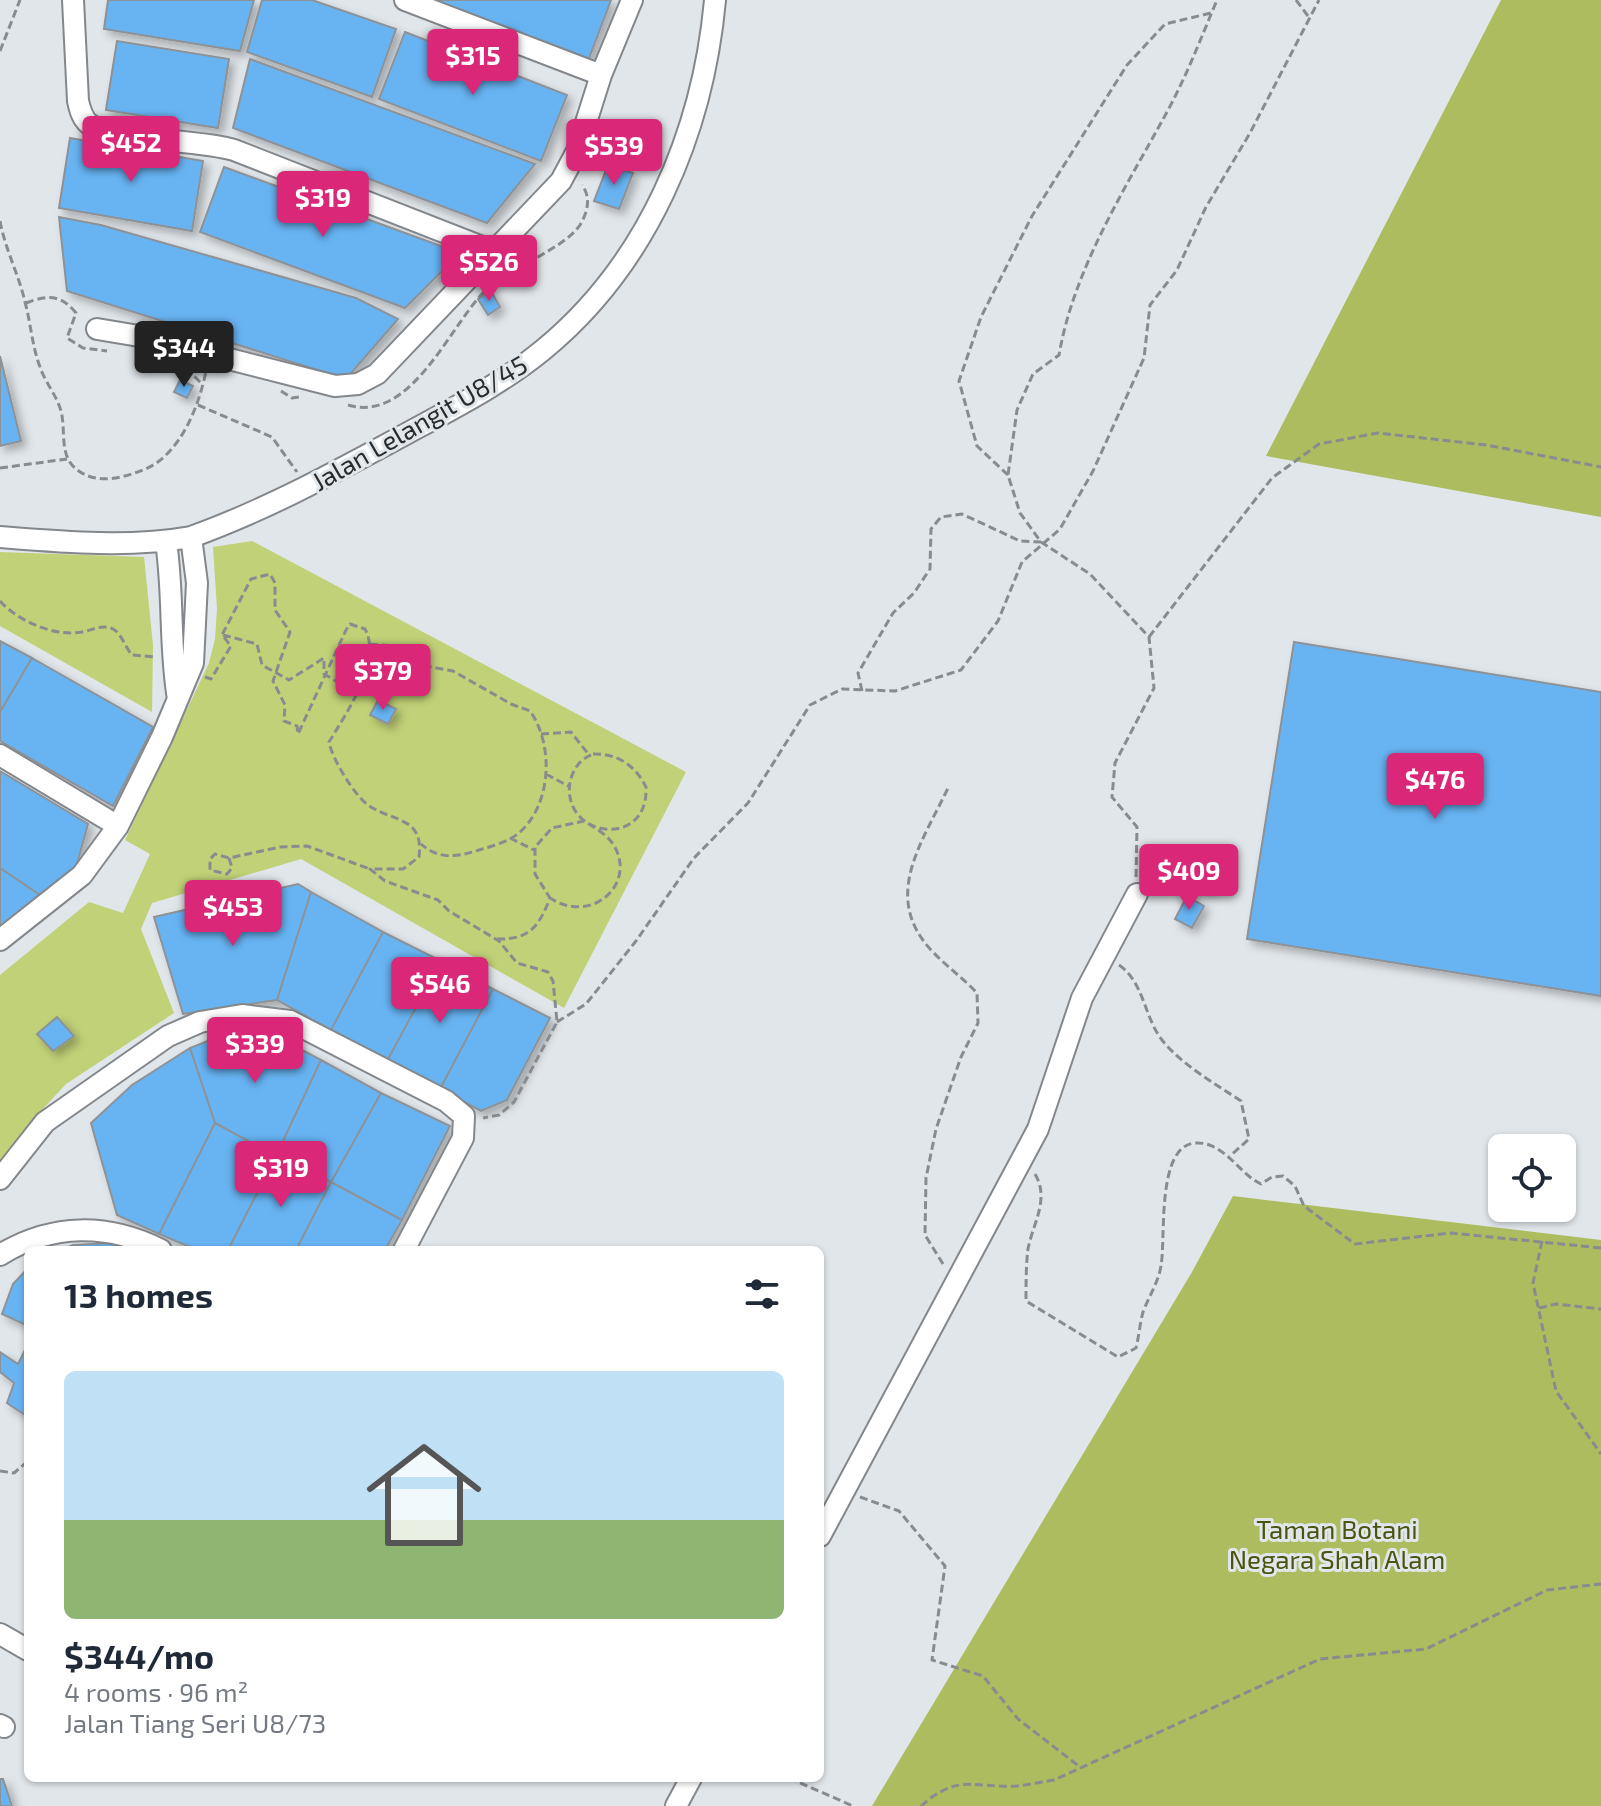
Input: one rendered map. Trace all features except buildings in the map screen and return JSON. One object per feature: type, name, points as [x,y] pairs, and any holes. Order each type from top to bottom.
[{"type":"street","points":[[73,0],[78,101],[80,111],[89,124],[109,132],[206,142],[234,150],[495,252]]},
{"type":"street","points":[[405,0],[601,75]]},
{"type":"street","points":[[97,329],[324,385],[358,384],[386,366],[568,171],[601,75],[632,0]]},
{"type":"street","name":"Jalan Lelangit U8/45","points":[[0,537],[86,542],[166,542],[191,537],[304,487],[504,379],[575,322],[601,293],[665,193],[691,127],[708,54],[715,0]]},
{"type":"street","points":[[0,940],[74,883],[118,826],[178,699],[197,593],[191,537]]},
{"type":"street","points":[[166,542],[182,671]]},
{"type":"street","points":[[0,755],[118,826]]},
{"type":"street","points":[[824,1528],[1038,1129],[1082,998],[1137,894]]},
{"type":"street","points":[[0,1179],[45,1122],[168,1036],[200,1022],[242,1015],[290,1021],[446,1101],[464,1116],[463,1138],[406,1246]]},
{"type":"street","points":[[0,1255],[50,1232],[91,1229],[135,1237],[153,1246]]},
{"type":"street","points":[[0,1634],[24,1648]]},
{"type":"street","points":[[676,1806],[689,1782]]},
{"type":"path","points":[[0,51],[20,0]]},
{"type":"path","points":[[1137,894],[1137,827],[1112,797],[1115,763],[1154,688],[1149,637],[1090,574],[1041,542],[1020,513],[1008,475],[1017,410],[1033,374],[1059,355],[1067,310],[1137,161],[1199,50],[1217,0]]},
{"type":"path","points":[[1296,0],[1308,16]]},
{"type":"path","points":[[464,1116],[479,1119],[499,1115],[514,1102],[557,1022],[586,1004],[694,858],[748,803],[810,705],[842,689],[895,691],[961,670],[998,621],[1022,562],[1041,542],[1060,529],[1093,471],[1144,358],[1150,305],[1177,270],[1319,0]]},
{"type":"path","points":[[1008,475],[977,446],[959,381],[981,317],[1032,216],[1127,65],[1165,24],[1211,13]]},
{"type":"path","points":[[0,221],[26,303],[40,367],[61,408],[67,459],[88,477],[103,479],[148,468],[171,449],[198,405],[210,355]]},
{"type":"path","points":[[198,405],[272,437],[291,459],[304,487]]},
{"type":"path","points":[[1149,637],[1272,478],[1319,444],[1378,433],[1486,445],[1601,467]]},
{"type":"path","points":[[0,468],[67,459]]},
{"type":"path","points":[[862,691],[858,673],[870,648],[930,569],[931,529],[941,517],[962,514],[1020,541],[1041,542]]},
{"type":"path","points":[[222,635],[251,579],[270,574],[275,583],[275,610],[290,632],[273,681],[285,705],[284,721],[297,726],[298,734],[350,624],[365,629],[370,644],[358,694],[329,742],[332,756],[361,800],[413,826],[421,844],[431,853],[460,855],[519,833],[536,811],[546,774],[541,734],[530,711],[499,698],[453,671],[429,669],[395,646],[370,644]]},
{"type":"path","points":[[0,601],[14,614],[53,631],[80,633],[105,627],[116,630],[132,655],[163,659],[182,671],[211,679],[231,646],[222,635]]},
{"type":"path","points":[[222,635],[257,644],[262,665],[289,680],[324,658],[324,674]]},
{"type":"path","points":[[324,674],[358,694]]},
{"type":"path","points":[[541,734],[571,732],[589,755]]},
{"type":"path","points":[[589,755],[575,769],[570,787],[574,810],[584,821],[608,838],[617,854],[619,868],[613,887],[603,901],[583,909],[565,906],[550,898],[535,874],[534,850],[539,839],[552,828],[584,821],[609,831],[627,827],[641,812],[646,796],[642,779],[627,763],[601,753],[589,755]]},
{"type":"path","points":[[546,774],[570,787]]},
{"type":"path","points":[[948,788],[907,881],[907,893],[908,916],[932,951],[977,993],[978,1023],[961,1057],[936,1129],[926,1178],[925,1235],[942,1263],[959,1275]]},
{"type":"path","points":[[510,838],[534,850]]},
{"type":"path","points":[[370,869],[403,869],[419,857],[421,844]]},
{"type":"path","points":[[229,858],[232,868],[227,874],[210,870],[210,859],[215,854],[229,858],[280,847],[307,846],[370,869],[385,881],[438,900],[449,911],[493,938],[517,963],[548,972],[553,981],[557,1022]]},
{"type":"path","points":[[493,938],[510,939],[532,932],[539,927],[550,898]]},
{"type":"path","points":[[1106,957],[1130,973],[1161,1039],[1206,1078],[1241,1101],[1249,1139],[1230,1156]]},
{"type":"path","points":[[1020,1162],[1032,1169],[1040,1181],[1042,1203],[1029,1248],[1026,1301],[1118,1357],[1136,1348],[1143,1314],[1161,1268],[1167,1176],[1172,1161],[1183,1147],[1197,1143],[1230,1156],[1248,1178],[1261,1184],[1272,1177],[1283,1176],[1295,1186],[1304,1206],[1355,1244],[1451,1233],[1601,1248]]},
{"type":"path","points":[[1542,1241],[1533,1283],[1556,1391],[1601,1454]]},
{"type":"path","points":[[1539,1308],[1556,1304],[1601,1309]]},
{"type":"path","points":[[0,1471],[14,1473],[24,1464]]},
{"type":"path","points":[[844,1491],[899,1511],[945,1566],[932,1660],[983,1676],[1018,1719],[1080,1767]]},
{"type":"path","points":[[921,1806],[936,1792],[972,1781],[1014,1786],[1054,1780],[1320,1659],[1426,1649],[1547,1590],[1601,1584]]},
{"type":"path","points":[[798,1782],[853,1806]]},
{"type":"green space","points":[[1501,0],[1601,0],[1601,517],[1266,456]]},
{"type":"green space","points":[[252,541],[686,772],[564,1008],[301,859],[152,903],[141,929],[174,1013],[66,1084],[28,1125],[0,1165],[0,975],[89,902],[123,913],[150,854],[125,840],[209,663],[215,639],[217,609],[213,547]]},
{"type":"green space","points":[[0,552],[144,557],[153,645],[152,712],[0,626]]},
{"type":"green space","name":"Taman Botani Negara Shah Alam","points":[[1233,1196],[1601,1240],[1601,1806],[872,1806],[1192,1272]]}]
